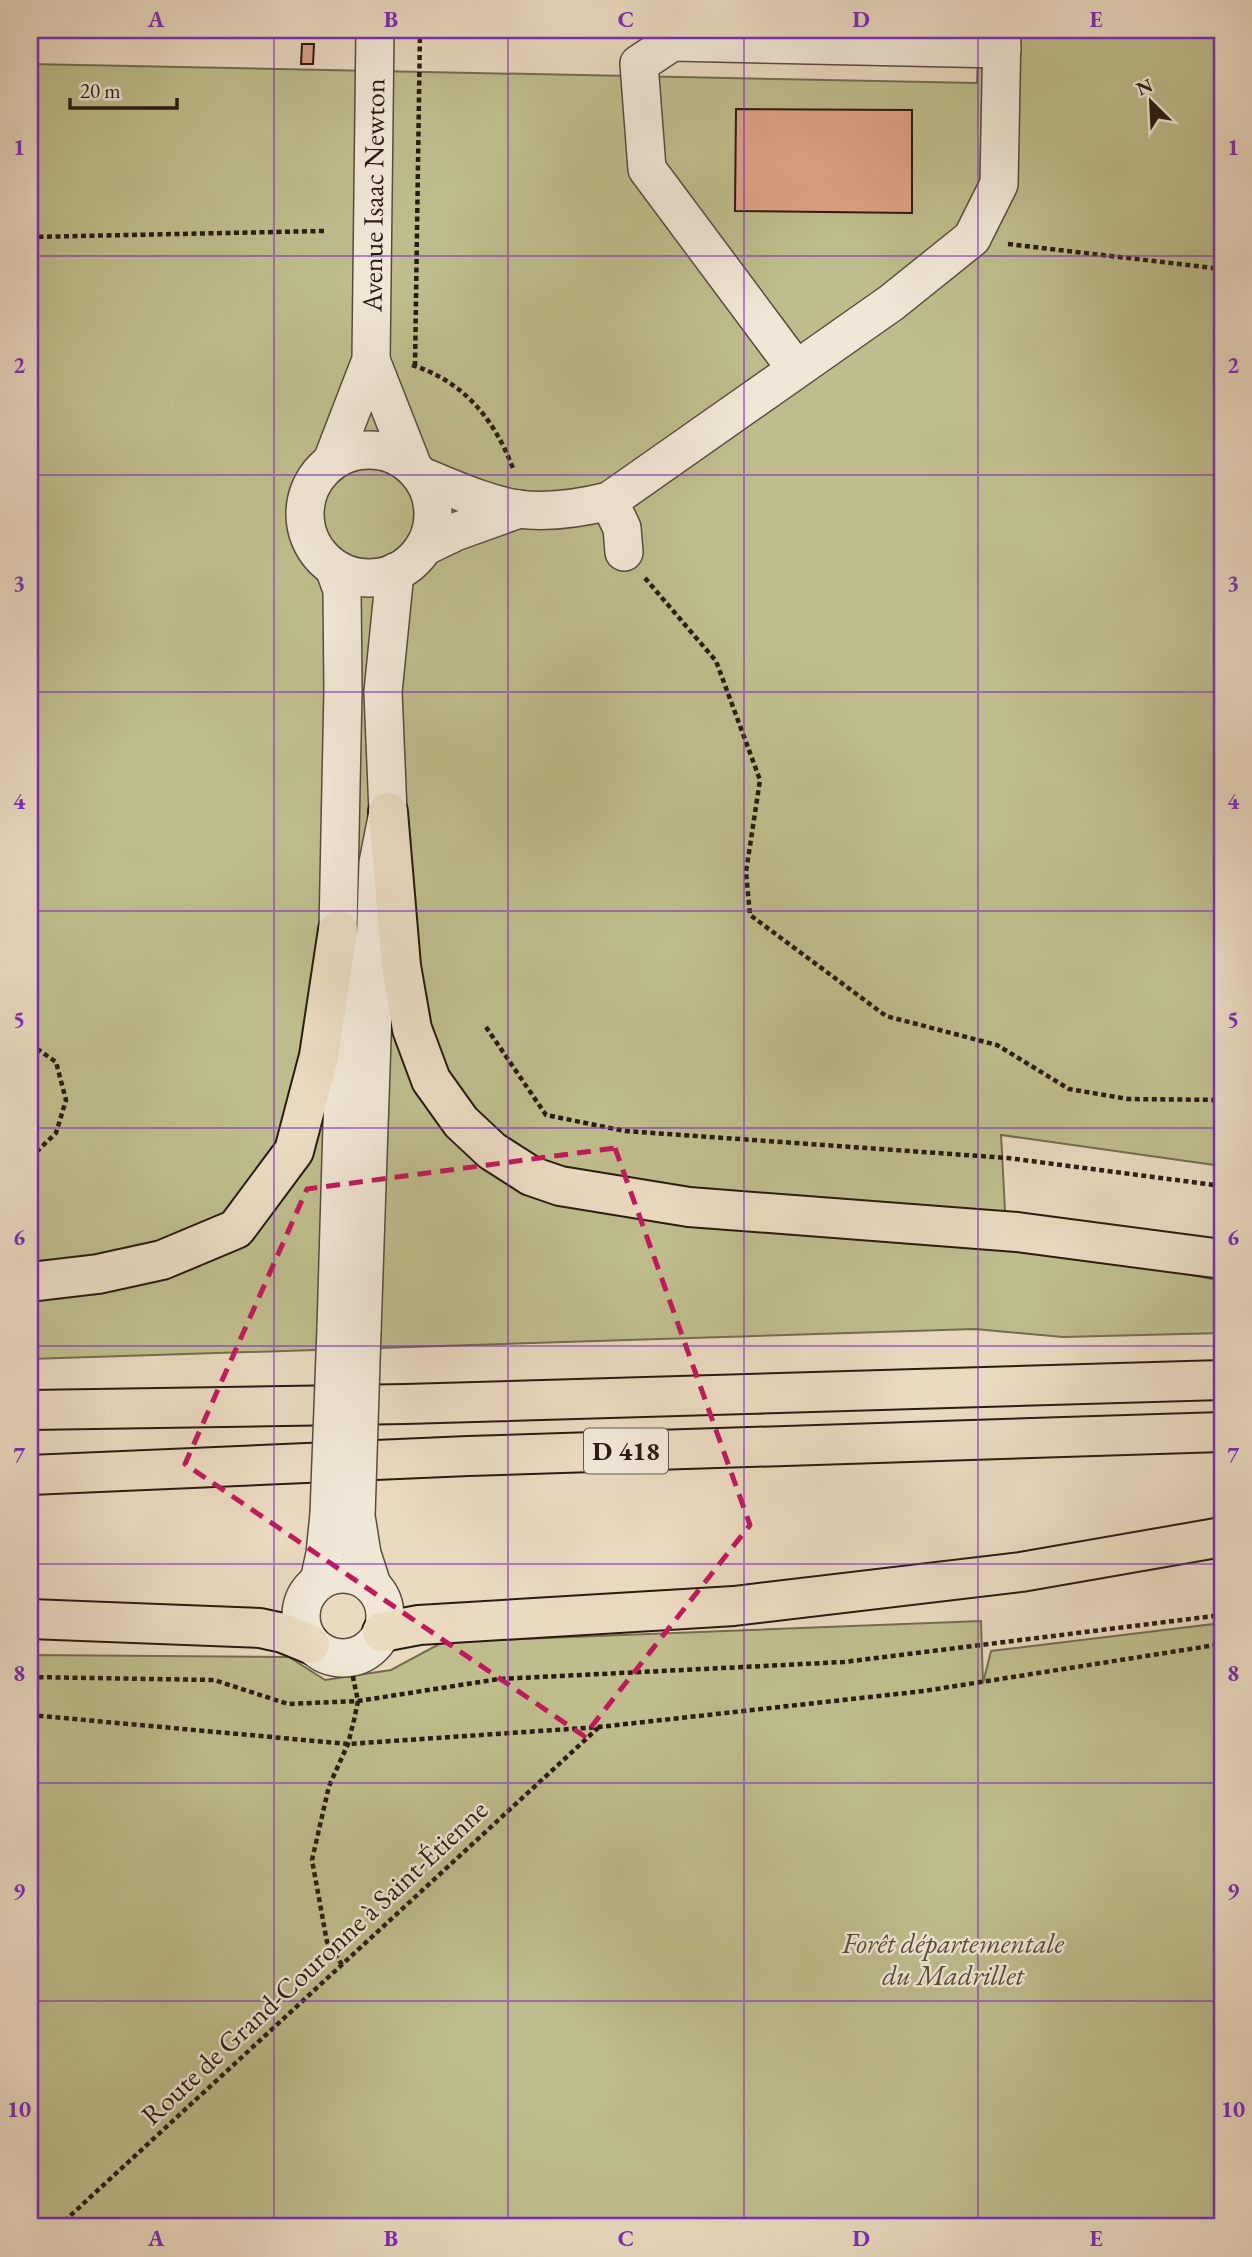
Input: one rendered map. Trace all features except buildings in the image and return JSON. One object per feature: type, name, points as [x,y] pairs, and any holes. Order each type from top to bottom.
[{"type":"highway","points":[[388,812],[401,966],[412,1029],[431,1080],[461,1122],[492,1151],[531,1176],[560,1186],[689,1207],[1017,1232],[1222,1259]]},
{"type":"highway","points":[[30,1282],[98,1274],[162,1260],[236,1230],[294,1150],[319,1056],[338,930]]},
{"type":"highway","name":"D 418","points":[[30,1410],[405,1404],[1222,1380]]},
{"type":"highway","name":"D 418","points":[[30,1475],[468,1456],[1222,1432]]},
{"type":"highway","points":[[382,1632],[419,1625],[734,1606],[1021,1572],[1222,1537]]},
{"type":"highway","points":[[30,1619],[260,1628],[283,1633],[310,1644]]},
{"type":"street","name":"Avenue Isaac Newton","points":[[332,461],[370,360],[375,30]]},
{"type":"street","points":[[417,471],[428,487],[433,511],[432,524],[424,547],[416,558],[395,572],[371,578],[358,577],[334,568],[325,561],[311,542],[305,509],[316,477],[332,461],[352,452],[373,450],[395,454],[417,471],[479,498],[519,509],[580,509],[609,501],[891,303],[972,238],[999,184],[1002,39],[671,41],[639,64],[647,169],[796,369]]},
{"type":"street","name":"Avenue Isaac Newton","points":[[370,360],[417,471]]},
{"type":"street","points":[[609,501],[622,528],[624,552]]},
{"type":"street","points":[[424,547],[455,531],[519,509]]},
{"type":"street","points":[[334,568],[342,590],[338,930],[346,991],[349,1330]]},
{"type":"street","points":[[319,1581],[325,1554],[343,1515],[349,1330],[378,863],[388,812],[383,692],[395,572]]},
{"type":"street","points":[[343,1515],[384,1607],[382,1632],[374,1644],[363,1653],[349,1658],[335,1658],[310,1644],[303,1632],[300,1618],[302,1603],[309,1590],[332,1575],[360,1577],[372,1585]]},
{"type":"path","points":[[415,366],[420,30]]},
{"type":"path","points":[[30,237],[324,231]]},
{"type":"path","points":[[972,238],[1035,248],[1222,269]]},
{"type":"path","points":[[370,360],[415,366],[448,383],[480,407],[504,444],[519,485],[519,509]]},
{"type":"path","points":[[624,552],[716,661],[760,780],[746,872],[750,915],[886,1016],[997,1045],[1069,1089],[1128,1099],[1222,1100]]},
{"type":"path","points":[[486,1027],[546,1115],[625,1131],[1008,1158],[1222,1186]]},
{"type":"path","points":[[30,1044],[57,1062],[66,1100],[56,1133],[30,1158]]},
{"type":"path","points":[[30,1677],[214,1680],[288,1704],[358,1701],[499,1679],[844,1662],[1222,1615]]},
{"type":"path","points":[[30,1715],[348,1744],[599,1727],[924,1690],[1222,1644]]},
{"type":"path","points":[[342,1965],[327,1942],[312,1860],[328,1786],[348,1744],[358,1701],[349,1658]]},
{"type":"path","name":"Route de Grand-Couronne à Saint-Étienne","points":[[58,2227],[599,1727]]},
{"type":"highlighted area","points":[[615,1148],[750,1525],[584,1736],[185,1464],[307,1189]]},
{"type":"green space","points":[[979,30],[1222,30],[1222,1166],[1001,1135],[1007,1248],[1157,1268],[1222,1281],[1222,1333],[1063,1337],[975,1329],[30,1359],[30,1126],[36,1113],[30,1093],[30,64],[977,83]]},
{"type":"green space","name":"Forêt départementale du Madrillet","points":[[981,1621],[983,1683],[991,1651],[1222,1623],[1222,2227],[30,2227],[30,1655],[289,1657],[325,1680],[391,1670],[443,1642]]}]
